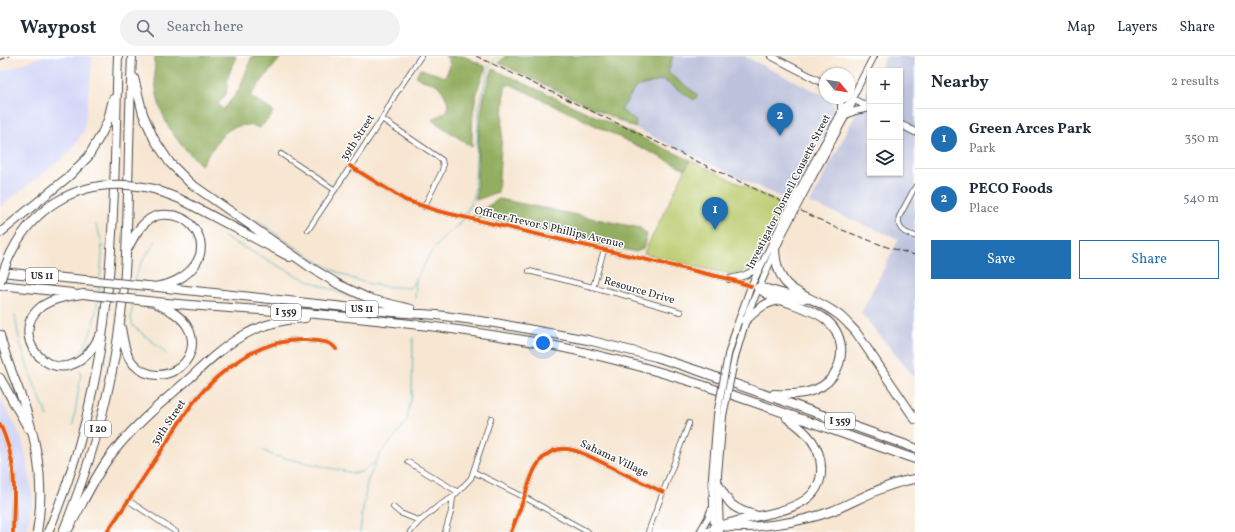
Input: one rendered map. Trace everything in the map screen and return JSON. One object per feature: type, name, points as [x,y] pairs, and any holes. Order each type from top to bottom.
[{"type":"highway","name":"I 20","points":[[48,532],[68,481],[86,419],[94,386],[104,327],[112,233],[118,56]]},
{"type":"highway","name":"I 20","points":[[63,532],[89,461],[112,370],[120,322],[126,252],[132,56]]},
{"type":"highway","points":[[132,65],[143,114],[148,126],[162,151],[180,174],[201,192],[310,267]]},
{"type":"highway","points":[[0,232],[68,177],[88,157],[96,146],[108,120],[117,85]]},
{"type":"highway","points":[[0,283],[10,254],[22,234],[44,210],[60,200],[86,189],[105,185],[134,185],[154,189],[180,199],[310,267],[344,288],[370,299],[437,314]]},
{"type":"highway","points":[[126,252],[139,229],[150,219],[158,216],[168,214],[181,217],[189,222],[195,230],[199,238],[200,252],[198,261],[193,269],[182,278],[174,282],[148,286]]},
{"type":"highway","points":[[775,249],[777,267],[781,278],[790,288],[836,313],[856,332],[915,419]]},
{"type":"highway","name":"US 11","points":[[0,272],[392,312],[437,314]]},
{"type":"highway","name":"US 11","points":[[0,283],[83,294]]},
{"type":"highway","points":[[755,287],[814,302]]},
{"type":"highway","points":[[755,287],[764,294],[822,316],[833,326],[840,343],[841,353],[840,362],[831,379],[816,390],[807,393],[765,394]]},
{"type":"highway","points":[[83,294],[59,298],[39,309],[33,317],[29,330],[29,340],[33,350],[42,359],[53,365],[63,366],[73,364],[88,353],[104,327]]},
{"type":"highway","name":"I 359","points":[[83,294],[150,302],[338,317],[427,326],[560,347],[696,382],[915,459]]},
{"type":"highway","points":[[745,321],[764,304],[782,300]]},
{"type":"highway","points":[[120,322],[128,356],[135,365],[151,374],[161,375],[174,371],[188,358],[192,344],[191,334],[181,319],[168,309],[150,302]]},
{"type":"highway","name":"I 359","points":[[437,314],[495,323],[610,345],[692,368],[915,448]]},
{"type":"highway","points":[[67,532],[100,472],[125,438],[145,417],[230,344],[254,329],[281,321],[296,318],[338,317]]},
{"type":"highway","points":[[0,335],[28,413],[35,441],[40,479],[40,508],[37,532]]},
{"type":"highway","points":[[0,378],[35,441]]},
{"type":"highway","points":[[717,529],[731,521],[787,510],[804,502],[814,492],[820,479],[821,460],[818,451],[814,443],[805,432],[777,411]]},
{"type":"highway","points":[[717,529],[793,521],[820,515],[892,485],[915,479]]},
{"type":"highway","points":[[718,484],[726,499],[732,506],[741,511],[757,516]]},
{"type":"highway","points":[[739,532],[750,526]]},
{"type":"main road","points":[[771,56],[819,81]]},
{"type":"main road","name":"Investigator Dornell Cousette Street","points":[[855,89],[874,56]]},
{"type":"main road","points":[[855,100],[867,106]]},
{"type":"main road","points":[[841,104],[844,114],[867,109]]},
{"type":"main road","name":"Investigator Dornell Cousette Street","points":[[717,529],[720,416],[762,262],[781,232],[844,114],[848,104]]},
{"type":"main road","points":[[903,126],[915,132]]},
{"type":"main road","name":"Investigator Dornell Cousette Street","points":[[717,529],[713,507],[712,476],[728,355],[737,325],[775,249],[781,232]]},
{"type":"main road","points":[[729,279],[740,278],[749,274],[762,262]]},
{"type":"main road","points":[[701,532],[713,507]]},
{"type":"street","name":"39th Street","points":[[308,230],[382,119],[395,95],[421,56]]},
{"type":"street","points":[[382,119],[442,160],[442,170],[424,207]]},
{"type":"street","points":[[282,154],[335,190]]},
{"type":"street","name":"Officer Trevor S Phillips Avenue","points":[[350,166],[405,200],[424,207],[729,279],[755,287]]},
{"type":"street","points":[[915,187],[898,221],[902,231],[906,234],[915,236]]},
{"type":"street","name":"Resource Drive","points":[[593,287],[604,250]]},
{"type":"street","name":"Resource Drive","points":[[529,271],[593,287],[680,312]]},
{"type":"street","name":"39th Street","points":[[107,532],[193,403],[212,383],[244,356],[256,350],[297,340],[330,343],[336,349]]},
{"type":"street","points":[[410,532],[420,521],[438,506],[453,497],[471,478],[491,418]]},
{"type":"street","points":[[648,532],[689,423]]},
{"type":"street","points":[[0,424],[10,448],[13,464],[13,532]]},
{"type":"street","name":"Sahama Village","points":[[511,532],[535,468],[541,460],[552,452],[566,449],[588,454],[609,466],[663,492]]},
{"type":"street","points":[[408,462],[458,492]]},
{"type":"street","points":[[474,472],[588,532]]},
{"type":"street","points":[[444,532],[451,512],[453,497]]},
{"type":"street","points":[[129,501],[176,532]]},
{"type":"street","points":[[393,507],[400,513],[420,521]]},
{"type":"street","points":[[701,532],[717,529]]},
{"type":"shaded area","points":[[44,56],[93,56],[84,131],[70,152],[0,207],[0,72]]},
{"type":"shaded area","points":[[673,56],[744,56],[819,93],[819,104],[834,104],[836,112],[788,201],[635,128],[636,121],[621,110],[636,87],[663,80],[693,100],[698,95],[667,73]]},
{"type":"shaded area","points":[[886,56],[915,56],[915,378],[861,313],[899,239],[810,203],[867,92],[867,176],[903,176],[903,68],[880,68]]},
{"type":"shaded area","points":[[0,398],[21,436],[28,464],[33,500],[26,532],[0,532]]},
{"type":"green space","points":[[155,56],[236,56],[228,77],[226,94],[218,104],[223,110],[239,90],[252,56],[281,56],[250,96],[273,111],[271,117],[259,128],[247,125],[238,126],[226,132],[219,139],[201,165],[179,142],[165,119],[156,88]]},
{"type":"green space","points":[[445,56],[464,56],[486,67],[478,87],[474,106],[472,147],[432,120],[447,111],[449,105],[443,92],[437,85],[416,76],[421,69],[445,77],[450,63]]},
{"type":"green space","points":[[505,56],[673,56],[668,73],[698,95],[694,100],[663,80],[636,87],[621,110],[636,121],[635,128],[499,63]]},
{"type":"green space","points":[[493,69],[690,160],[685,169],[510,84],[505,87],[498,192],[476,200],[479,133],[483,99],[487,83]]},
{"type":"green space","points":[[690,160],[786,206],[758,261],[746,270],[739,273],[730,274],[664,260],[644,253]]},
{"type":"green space","points":[[499,199],[640,228],[647,234],[643,249],[636,252],[474,215]]},
{"type":"waterway","points":[[464,216],[474,197],[479,107],[489,67],[498,56]]},
{"type":"waterway","points":[[415,298],[416,279],[430,254],[462,219]]},
{"type":"waterway","points":[[257,220],[329,268],[360,281],[380,286],[410,288],[416,279]]},
{"type":"waterway","points":[[95,224],[102,244],[100,277]]},
{"type":"waterway","points":[[224,237],[298,276],[350,297]]},
{"type":"waterway","points":[[135,281],[140,265],[156,241]]},
{"type":"waterway","points":[[99,285],[99,291]]},
{"type":"waterway","points":[[134,289],[134,295]]},
{"type":"waterway","points":[[68,360],[74,358],[82,351],[89,337],[96,313],[98,299]]},
{"type":"waterway","points":[[133,303],[131,318],[133,326],[166,354]]},
{"type":"waterway","points":[[15,315],[20,341],[32,380],[48,417]]},
{"type":"waterway","points":[[360,532],[367,482],[378,457],[406,423],[412,395],[413,338]]},
{"type":"waterway","points":[[73,425],[81,374],[80,370]]},
{"type":"waterway","points":[[264,451],[275,456],[353,473],[361,472],[375,462]]},
{"type":"railway","points":[[0,60],[10,56]]},
{"type":"railway","points":[[476,56],[837,228],[887,247],[915,255]]},
{"type":"cycle path","points":[[350,166],[405,200],[438,211],[729,279],[751,286]]},
{"type":"cycle path","points":[[107,532],[193,403],[204,390],[228,368],[257,350],[273,344],[289,341],[306,340],[322,342],[330,344],[336,349]]},
{"type":"cycle path","points":[[0,424],[10,452],[14,477],[13,532]]},
{"type":"cycle path","points":[[511,532],[535,469],[546,455],[555,450],[564,449],[583,453],[663,492]]},
{"type":"place","name":"PECO Foods","points":[[780,136]]},
{"type":"place","name":"Green Arces Park","points":[[715,230]]}]
